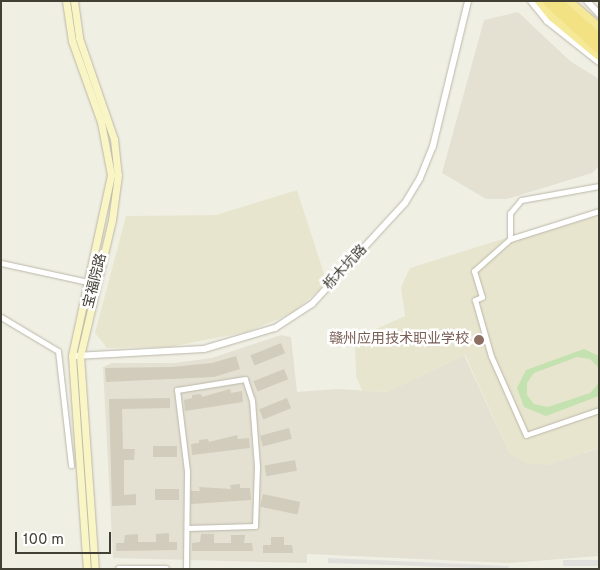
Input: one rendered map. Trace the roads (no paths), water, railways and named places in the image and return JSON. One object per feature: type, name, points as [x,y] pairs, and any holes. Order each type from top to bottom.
[{"type":"highway","points":[[547,1],[599,48]]},
{"type":"highway","points":[[558,1],[599,38]]},
{"type":"main road","name":"宝福院路","points":[[66,1],[72,41],[110,161],[110,189],[72,356],[87,569]]},
{"type":"main road","name":"宝福院路","points":[[74,1],[76,29],[109,120],[118,160],[118,190],[80,356],[95,569]]},
{"type":"main road","points":[[539,1],[552,17],[599,56]]},
{"type":"main road","points":[[569,1],[599,27]]},
{"type":"street","name":"栎木坑路","points":[[72,356],[204,349],[275,328],[312,304],[390,220],[420,178],[433,146],[468,1]]},
{"type":"street","points":[[532,1],[548,21],[599,62]]},
{"type":"street","points":[[587,1],[599,14]]},
{"type":"street","points":[[510,239],[510,213],[521,200],[598,187]]},
{"type":"street","points":[[599,211],[510,239],[474,271],[482,297],[475,300],[491,356],[526,434],[599,410]]},
{"type":"street","points":[[1,264],[96,284]]},
{"type":"street","points":[[1,317],[58,351],[70,465]]},
{"type":"street","points":[[186,569],[185,444],[177,390],[246,379],[252,400],[256,466],[255,526],[187,528]]},
{"type":"street","points":[[119,569],[166,569]]},
{"type":"place","name":"赣州应用技术职业学校","points":[[479,340]]}]
